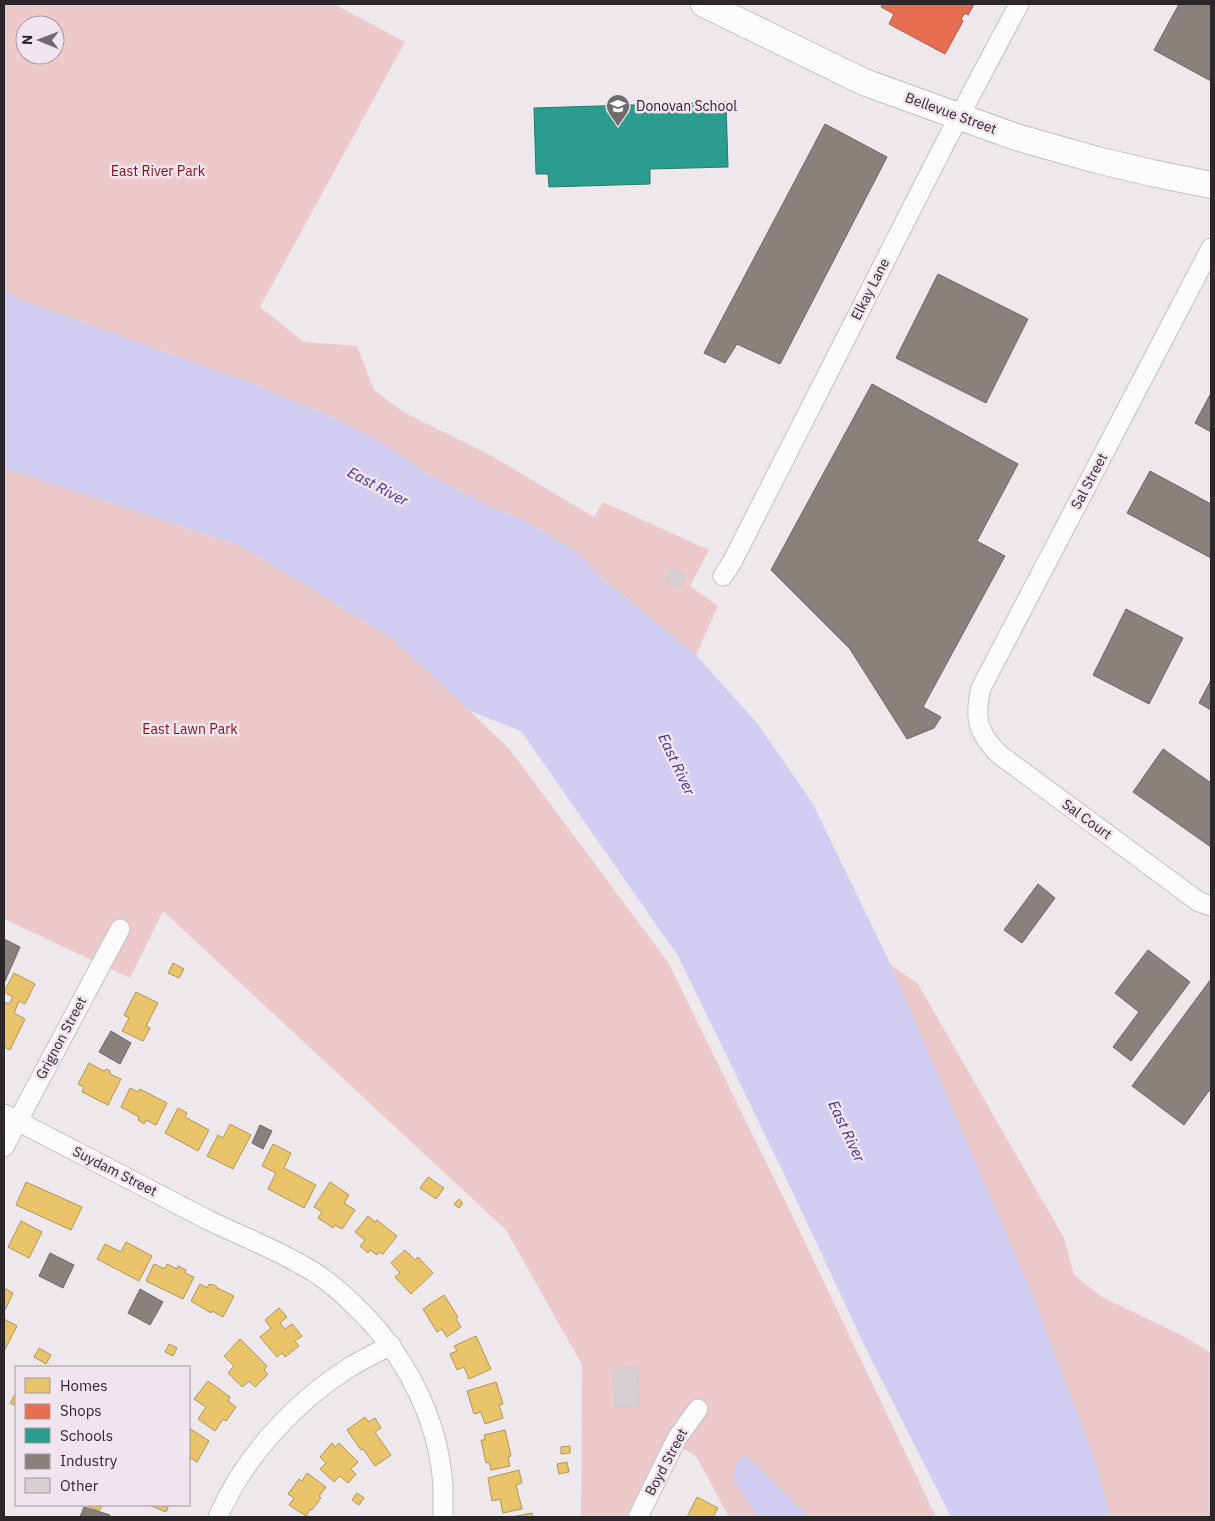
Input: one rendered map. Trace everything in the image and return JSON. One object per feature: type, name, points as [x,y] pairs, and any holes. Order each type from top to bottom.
[{"type":"street","name":"Bellevue Street","points":[[707,4],[864,82],[1016,137],[1097,160],[1211,185]]},
{"type":"street","name":"Elkay Lane","points":[[723,576],[732,562],[1018,4]]},
{"type":"street","name":"Sal Street","points":[[977,718],[977,706],[981,688],[1211,248]]},
{"type":"street","name":"Sal Court","points":[[977,718],[982,733],[1000,755],[1199,902],[1211,906]]},
{"type":"street","name":"Grignon Street","points":[[4,1147],[10,1117],[120,929]]},
{"type":"street","name":"Suydam Street","points":[[10,1117],[226,1228],[302,1264],[338,1290],[370,1320],[391,1345],[414,1382],[428,1418],[437,1450],[443,1486],[443,1517]]},
{"type":"street","points":[[218,1517],[237,1481],[258,1451],[282,1423],[313,1394],[348,1369],[391,1345]]},
{"type":"street","name":"Boyd Street","points":[[638,1517],[677,1438],[698,1409]]},
{"type":"green space","name":"East River Park","points":[[4,4],[334,4],[405,42],[260,307],[304,342],[357,346],[374,390],[405,413],[490,455],[594,517],[603,502],[709,550],[690,586],[718,606],[696,655],[607,583],[577,552],[526,521],[491,507],[431,476],[377,440],[332,417],[251,383],[24,301],[4,291]]},
{"type":"green space","name":"East Lawn Park","points":[[4,468],[241,546],[391,638],[510,750],[668,962],[790,1211],[936,1517],[729,1517],[696,1456],[665,1439],[626,1517],[581,1517],[582,1365],[506,1230],[163,911],[130,978],[4,919]]},
{"type":"green space","points":[[891,965],[918,984],[1064,1238],[1074,1275],[1102,1297],[1185,1337],[1211,1353],[1211,1517],[1110,1517],[1096,1463]]},
{"type":"water","name":"East River","points":[[4,291],[24,301],[251,383],[332,417],[378,440],[431,476],[491,507],[526,521],[577,552],[607,583],[696,655],[757,723],[812,802],[891,965],[1033,1295],[1096,1463],[1110,1517],[951,1517],[868,1353],[786,1178],[678,956],[521,731],[470,711],[391,638],[241,546],[4,468]]},
{"type":"water","points":[[745,1454],[809,1517],[757,1517],[734,1480],[735,1466]]},
{"type":"building: Homes","points":[[173,963],[184,969],[179,978],[168,973]]},
{"type":"building: Homes","points":[[14,973],[35,984],[25,1004],[19,1001],[14,1013],[25,1019],[10,1050],[4,1047],[4,1002],[9,1004],[13,997],[4,992]]},
{"type":"building: Homes","points":[[136,992],[158,1003],[146,1026],[150,1028],[143,1041],[122,1031],[129,1018],[124,1015]]},
{"type":"building: Homes","points":[[89,1063],[104,1071],[107,1069],[110,1071],[110,1074],[121,1079],[108,1105],[82,1092],[84,1087],[78,1084]]},
{"type":"building: Homes","points":[[130,1088],[138,1092],[140,1089],[167,1103],[156,1125],[146,1120],[144,1124],[138,1120],[139,1117],[121,1107]]},
{"type":"building: Homes","points":[[178,1108],[187,1113],[185,1117],[209,1130],[198,1151],[165,1133]]},
{"type":"building: Homes","points":[[230,1124],[251,1135],[233,1169],[207,1156],[218,1135],[223,1138]]},
{"type":"building: Homes","points":[[273,1144],[291,1153],[284,1168],[316,1185],[304,1208],[268,1189],[276,1173],[262,1166]]},
{"type":"building: Homes","points":[[428,1177],[444,1188],[436,1199],[420,1188]]},
{"type":"building: Homes","points":[[26,1182],[82,1207],[71,1230],[16,1205]]},
{"type":"building: Homes","points":[[330,1182],[349,1195],[344,1203],[355,1210],[342,1229],[335,1225],[333,1228],[318,1218],[322,1212],[314,1207]]},
{"type":"building: Homes","points":[[459,1199],[463,1203],[459,1208],[454,1204]]},
{"type":"building: Homes","points":[[368,1216],[375,1222],[377,1220],[397,1236],[383,1254],[379,1252],[377,1255],[370,1250],[368,1253],[360,1246],[365,1240],[355,1232]]},
{"type":"building: Homes","points":[[21,1221],[42,1232],[29,1258],[8,1247]]},
{"type":"building: Homes","points":[[126,1242],[152,1256],[139,1281],[97,1259],[105,1244],[121,1252]]},
{"type":"building: Homes","points":[[405,1250],[415,1260],[418,1257],[433,1273],[411,1294],[395,1277],[400,1273],[391,1263]]},
{"type":"building: Homes","points":[[154,1264],[165,1269],[167,1264],[177,1269],[178,1266],[186,1270],[185,1273],[194,1277],[183,1299],[146,1281]]},
{"type":"building: Homes","points":[[200,1284],[207,1288],[209,1284],[212,1284],[234,1296],[223,1317],[212,1311],[211,1313],[191,1301]]},
{"type":"building: Homes","points":[[4,1288],[13,1293],[5,1310],[4,1309]]},
{"type":"building: Homes","points":[[444,1295],[458,1317],[456,1319],[461,1327],[447,1337],[442,1329],[437,1332],[423,1309]]},
{"type":"building: Homes","points":[[279,1308],[287,1317],[280,1323],[285,1329],[292,1324],[302,1336],[295,1341],[299,1346],[285,1357],[282,1353],[277,1357],[260,1337],[271,1328],[265,1320]]},
{"type":"building: Homes","points":[[4,1319],[17,1326],[4,1351]]},
{"type":"building: Homes","points":[[476,1336],[491,1369],[469,1379],[464,1367],[457,1370],[450,1354],[457,1351],[454,1346]]},
{"type":"building: Homes","points":[[240,1339],[267,1366],[264,1370],[268,1374],[255,1387],[249,1381],[242,1387],[228,1373],[234,1366],[224,1356]]},
{"type":"building: Homes","points":[[169,1344],[177,1348],[173,1356],[165,1352]]},
{"type":"building: Homes","points":[[39,1348],[51,1355],[46,1364],[34,1357]]},
{"type":"building: Homes","points":[[208,1381],[230,1397],[228,1401],[236,1407],[226,1421],[223,1419],[215,1431],[198,1419],[206,1407],[194,1399]]},
{"type":"building: Homes","points":[[496,1382],[503,1404],[499,1405],[503,1418],[485,1424],[481,1412],[474,1414],[467,1391]]},
{"type":"building: Homes","points":[[15,1395],[15,1406],[10,1403]]},
{"type":"building: Homes","points":[[365,1417],[369,1422],[375,1418],[381,1428],[375,1432],[391,1455],[375,1466],[347,1430]]},
{"type":"building: Homes","points":[[190,1429],[209,1441],[197,1462],[191,1458],[190,1460]]},
{"type":"building: Homes","points":[[505,1430],[511,1456],[508,1457],[510,1466],[491,1470],[489,1462],[486,1463],[481,1440],[485,1440],[484,1435]]},
{"type":"building: Homes","points":[[332,1443],[335,1447],[339,1443],[358,1462],[351,1469],[356,1474],[348,1483],[340,1476],[334,1482],[320,1469],[326,1463],[320,1457]]},
{"type":"building: Homes","points":[[570,1446],[570,1453],[561,1454],[561,1447]]},
{"type":"building: Homes","points":[[567,1462],[569,1472],[559,1474],[557,1464]]},
{"type":"building: Homes","points":[[519,1470],[522,1483],[516,1485],[522,1509],[503,1513],[500,1499],[492,1501],[488,1478]]},
{"type":"building: Homes","points":[[307,1473],[326,1487],[319,1496],[321,1498],[306,1516],[289,1505],[294,1498],[288,1494],[299,1479],[302,1481]]},
{"type":"building: Homes","points":[[357,1493],[364,1498],[359,1505],[352,1500]]},
{"type":"building: Homes","points":[[697,1497],[718,1508],[713,1517],[687,1517]]},
{"type":"building: Homes","points":[[88,1506],[102,1506],[99,1511]]},
{"type":"building: Homes","points":[[151,1506],[169,1506],[166,1512]]},
{"type":"building: Homes","points":[[532,1513],[533,1517],[512,1517]]},
{"type":"building: Shops","points":[[883,4],[974,4],[968,15],[965,13],[961,19],[963,21],[945,54],[889,24],[894,14],[881,7]]},
{"type":"building: Schools","points":[[726,102],[728,167],[650,169],[650,184],[549,187],[548,174],[536,174],[534,108]]},
{"type":"building: Industry","points":[[1179,4],[1211,4],[1211,81],[1154,50]]},
{"type":"building: Industry","points":[[825,124],[887,157],[780,364],[737,344],[725,363],[704,353]]},
{"type":"building: Industry","points":[[938,274],[1028,319],[986,403],[896,358]]},
{"type":"building: Industry","points":[[872,384],[1018,464],[977,541],[1005,556],[923,707],[941,717],[934,728],[907,739],[850,649],[771,570]]},
{"type":"building: Industry","points":[[1211,393],[1211,432],[1195,423]]},
{"type":"building: Industry","points":[[1150,471],[1211,504],[1211,558],[1127,513]]},
{"type":"building: Industry","points":[[1126,609],[1183,638],[1149,704],[1093,675]]},
{"type":"building: Industry","points":[[1211,680],[1211,710],[1199,703]]},
{"type":"building: Industry","points":[[1163,749],[1211,783],[1211,847],[1133,792]]},
{"type":"building: Industry","points":[[1038,884],[1055,898],[1022,943],[1004,930]]},
{"type":"building: Industry","points":[[4,939],[20,947],[5,981],[4,981]]},
{"type":"building: Industry","points":[[1148,950],[1190,982],[1131,1061],[1113,1047],[1139,1012],[1115,993]]},
{"type":"building: Industry","points":[[1211,979],[1211,1088],[1184,1125],[1132,1086]]},
{"type":"building: Industry","points":[[111,1031],[131,1043],[120,1064],[99,1052]]},
{"type":"building: Industry","points":[[260,1125],[272,1131],[263,1149],[252,1143]]},
{"type":"building: Industry","points":[[50,1253],[74,1265],[63,1288],[39,1276]]},
{"type":"building: Industry","points":[[140,1289],[163,1302],[150,1325],[128,1313]]},
{"type":"building: Industry","points":[[84,1507],[110,1515],[109,1517],[80,1517]]},
{"type":"building: Other","points":[[672,567],[686,575],[679,588],[665,581]]},
{"type":"building: Other","points":[[638,1367],[639,1406],[615,1408],[613,1368]]},
{"type":"place","name":"Donovan School","points":[[618,127]]}]
